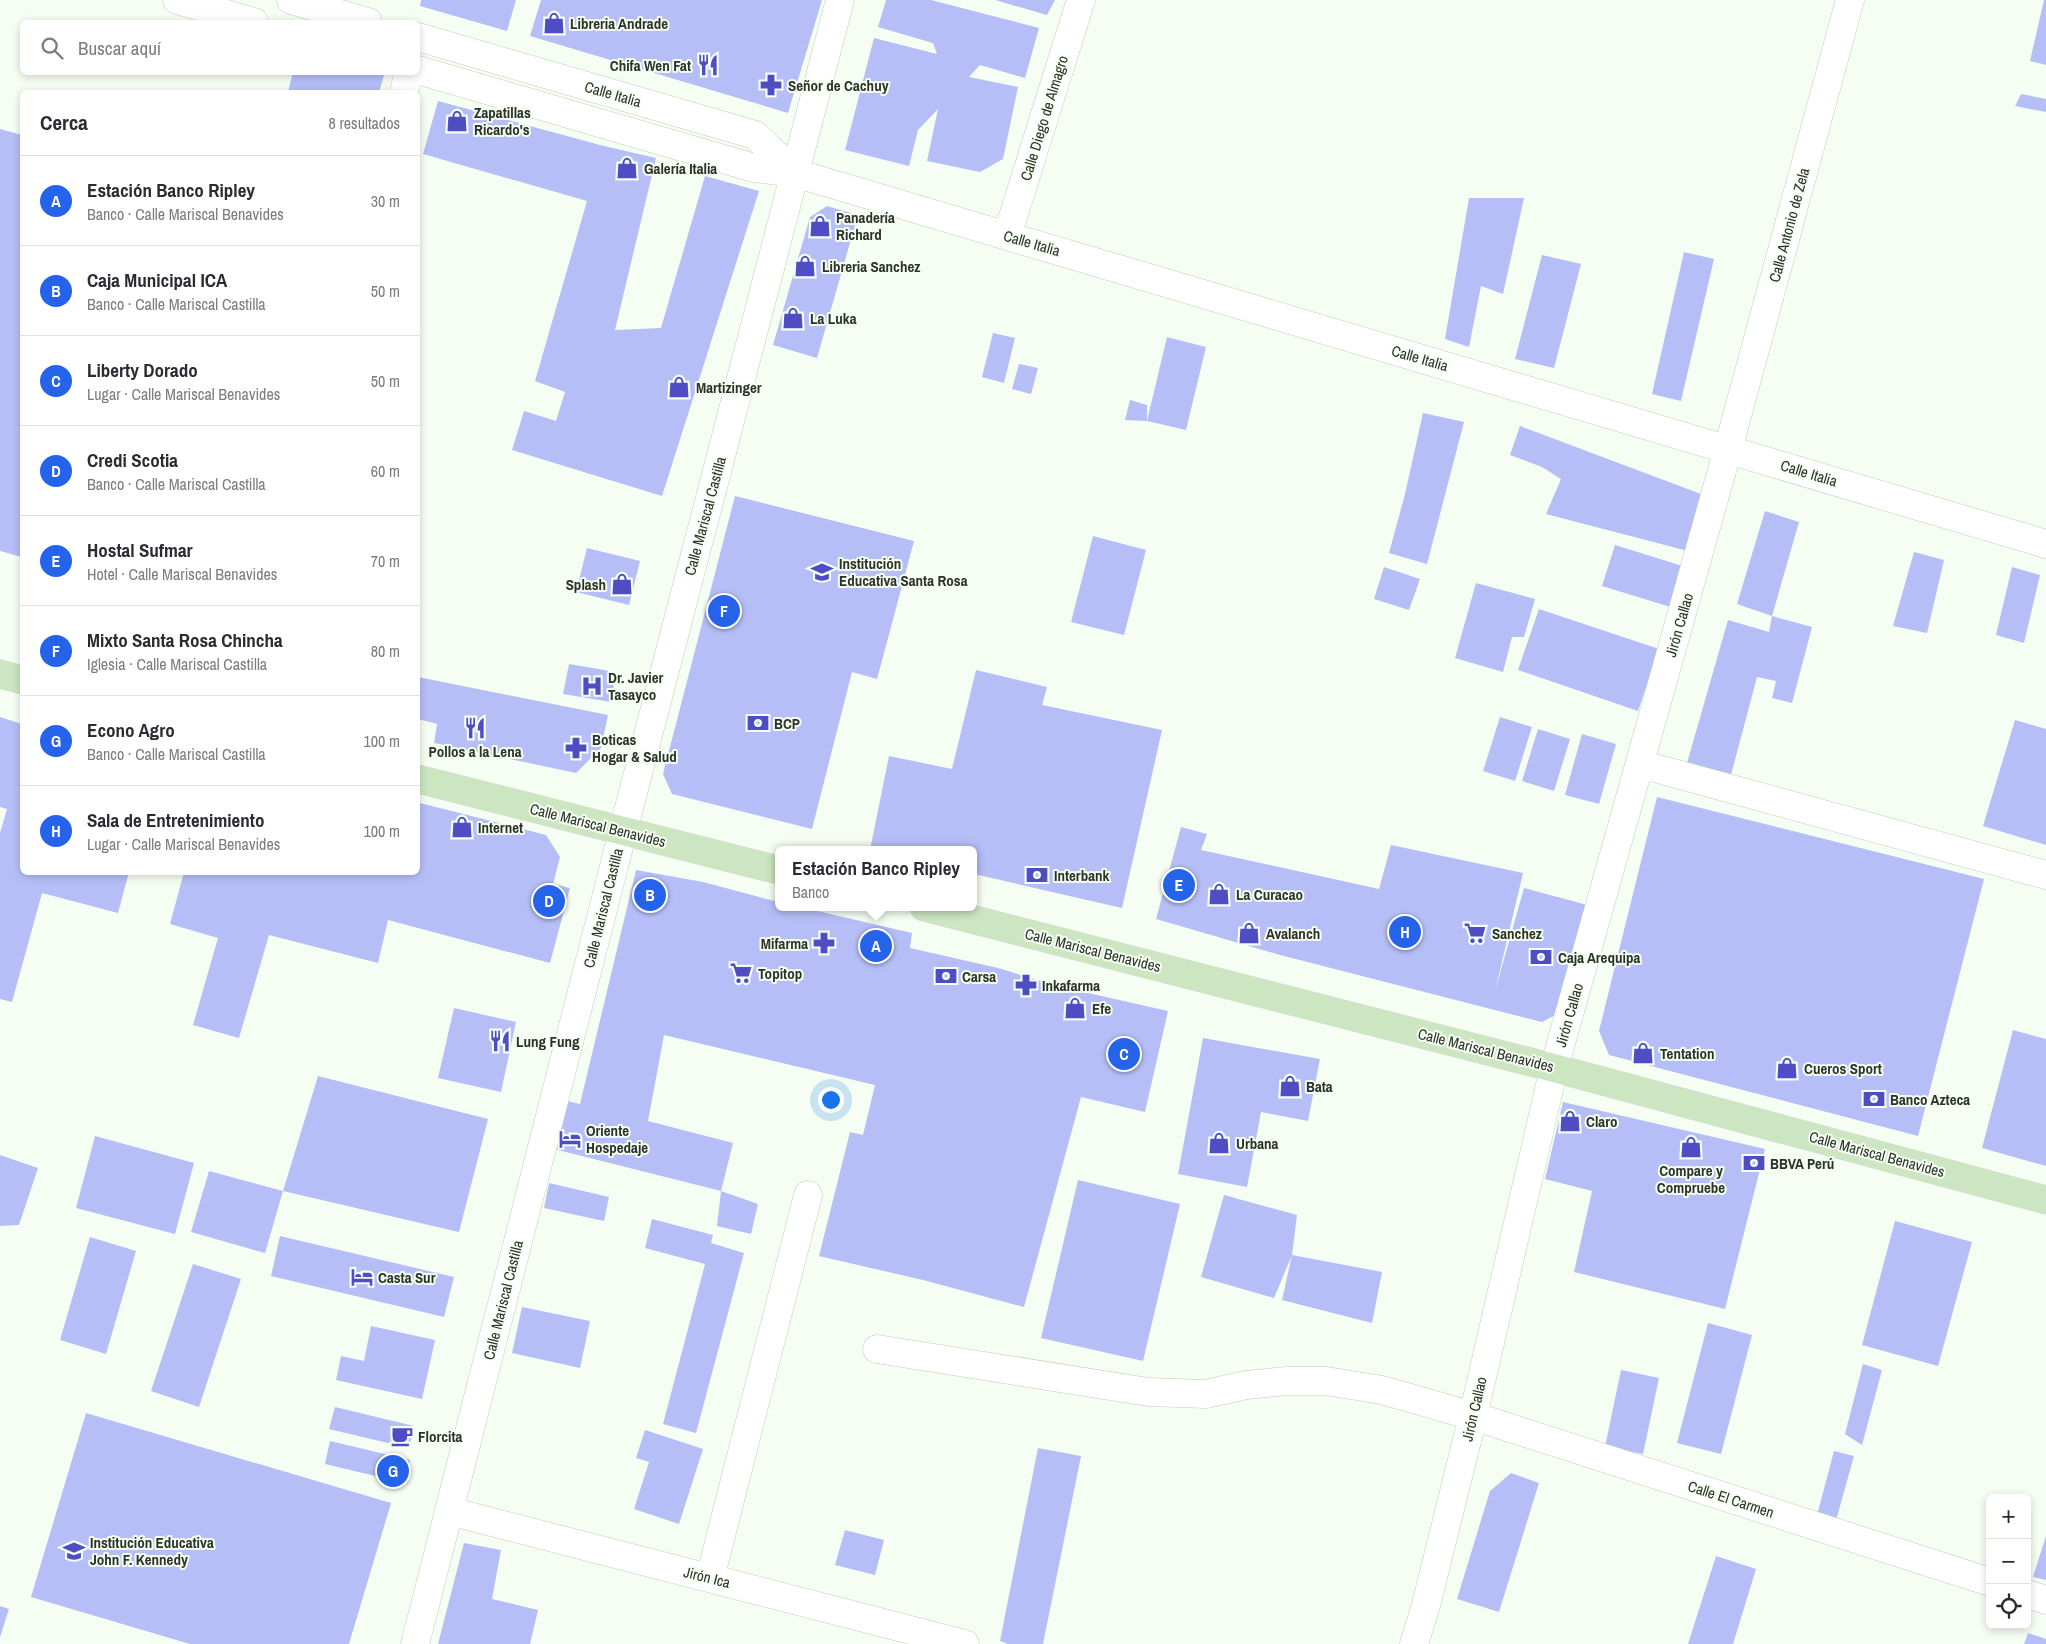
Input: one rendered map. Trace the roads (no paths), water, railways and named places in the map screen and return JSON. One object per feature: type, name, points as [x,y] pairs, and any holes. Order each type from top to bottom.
[{"type":"main road","points":[[0,674],[20,679]]},
{"type":"main road","name":"Calle Mariscal Benavides","points":[[420,780],[775,869]]},
{"type":"main road","name":"Calle Mariscal Benavides","points":[[940,911],[1554,1068],[2046,1200]]},
{"type":"street","points":[[177,0],[247,20]]},
{"type":"street","points":[[291,0],[361,20]]},
{"type":"street","name":"Calle Mariscal Castilla","points":[[414,1644],[623,831],[840,0]]},
{"type":"street","name":"Calle Diego de Almagro","points":[[1007,236],[1082,0]]},
{"type":"street","name":"Calle Antonio de Zela","points":[[1728,449],[1850,0]]},
{"type":"street","name":"Calle Italia","points":[[420,38],[755,135],[795,173]]},
{"type":"street","name":"Calle Italia","points":[[420,71],[754,168],[795,173],[2046,544]]},
{"type":"street","points":[[404,90],[408,75]]},
{"type":"street","name":"Jirón Callao","points":[[1414,1644],[1426,1605],[1473,1416],[1554,1068],[1728,449]]},
{"type":"street","points":[[1640,764],[2046,875]]},
{"type":"street","points":[[710,1578],[808,1195]]},
{"type":"street","name":"Calle El Carmen","points":[[877,1349],[1148,1392],[1206,1394],[1246,1385],[1286,1381],[1326,1381],[1382,1390],[1473,1416],[1986,1581]]},
{"type":"street","name":"Jirón Ica","points":[[449,1511],[966,1644]]},
{"type":"street","points":[[2031,1595],[2046,1600]]},
{"type":"place","name":"Libreria Andrade","points":[[554,23]]},
{"type":"place","name":"Chifa Wen Fat","points":[[708,65]]},
{"type":"place","name":"Señor de Cachuy","points":[[771,85]]},
{"type":"place","name":"Zapatillas Ricardo's","points":[[457,121]]},
{"type":"place","name":"Galería Italia","points":[[627,168]]},
{"type":"place","name":"Panadería Richard","points":[[820,226]]},
{"type":"place","name":"Libreria Sanchez","points":[[805,266]]},
{"type":"place","name":"La Luka","points":[[793,318]]},
{"type":"place","name":"Martizinger","points":[[679,387]]},
{"type":"place","name":"Institución Educativa Santa Rosa","points":[[822,572]]},
{"type":"place","name":"Splash","points":[[622,584]]},
{"type":"place","name":"Mixto Santa Rosa Chincha","points":[[724,611]]},
{"type":"place","name":"Dr. Javier Tasayco","points":[[592,686]]},
{"type":"place","name":"BCP","points":[[758,723]]},
{"type":"place","name":"Pollos a la Lena","points":[[475,728]]},
{"type":"place","name":"Boticas Hogar & Salud","points":[[576,748]]},
{"type":"place","name":"Internet","points":[[462,827]]},
{"type":"place","name":"Interbank","points":[[1037,875]]},
{"type":"place","name":"Hostal Sufmar","points":[[1179,885]]},
{"type":"place","name":"La Curacao","points":[[1219,894]]},
{"type":"place","name":"Caja Municipal ICA","points":[[650,895]]},
{"type":"place","name":"Credi Scotia","points":[[549,901]]},
{"type":"place","name":"Sala de Entretenimiento","points":[[1405,932]]},
{"type":"place","name":"Avalanch","points":[[1249,933]]},
{"type":"place","name":"Sanchez","points":[[1475,933]]},
{"type":"place","name":"Mifarma","points":[[824,943]]},
{"type":"place","name":"Estación Banco Ripley","points":[[876,946]]},
{"type":"place","name":"Caja Arequipa","points":[[1541,957]]},
{"type":"place","name":"Topitop","points":[[741,973]]},
{"type":"place","name":"Carsa","points":[[946,976]]},
{"type":"place","name":"Inkafarma","points":[[1026,985]]},
{"type":"place","name":"Efe","points":[[1075,1008]]},
{"type":"place","name":"Lung Fung","points":[[500,1041]]},
{"type":"place","name":"Tentation","points":[[1643,1053]]},
{"type":"place","name":"Liberty Dorado","points":[[1124,1054]]},
{"type":"place","name":"Cueros Sport","points":[[1787,1068]]},
{"type":"place","name":"Bata","points":[[1290,1086]]},
{"type":"place","name":"Banco Azteca","points":[[1874,1099]]},
{"type":"place","name":"Claro","points":[[1570,1121]]},
{"type":"place","name":"Oriente Hospedaje","points":[[570,1139]]},
{"type":"place","name":"Urbana","points":[[1219,1143]]},
{"type":"place","name":"Compare y Compruebe","points":[[1691,1147]]},
{"type":"place","name":"BBVA Perú","points":[[1754,1163]]},
{"type":"place","name":"Casta Sur","points":[[362,1277]]},
{"type":"place","name":"Florcita","points":[[402,1436]]},
{"type":"place","name":"Econo Agro","points":[[393,1471]]},
{"type":"place","name":"Institución Educativa John F. Kennedy","points":[[74,1551]]}]
